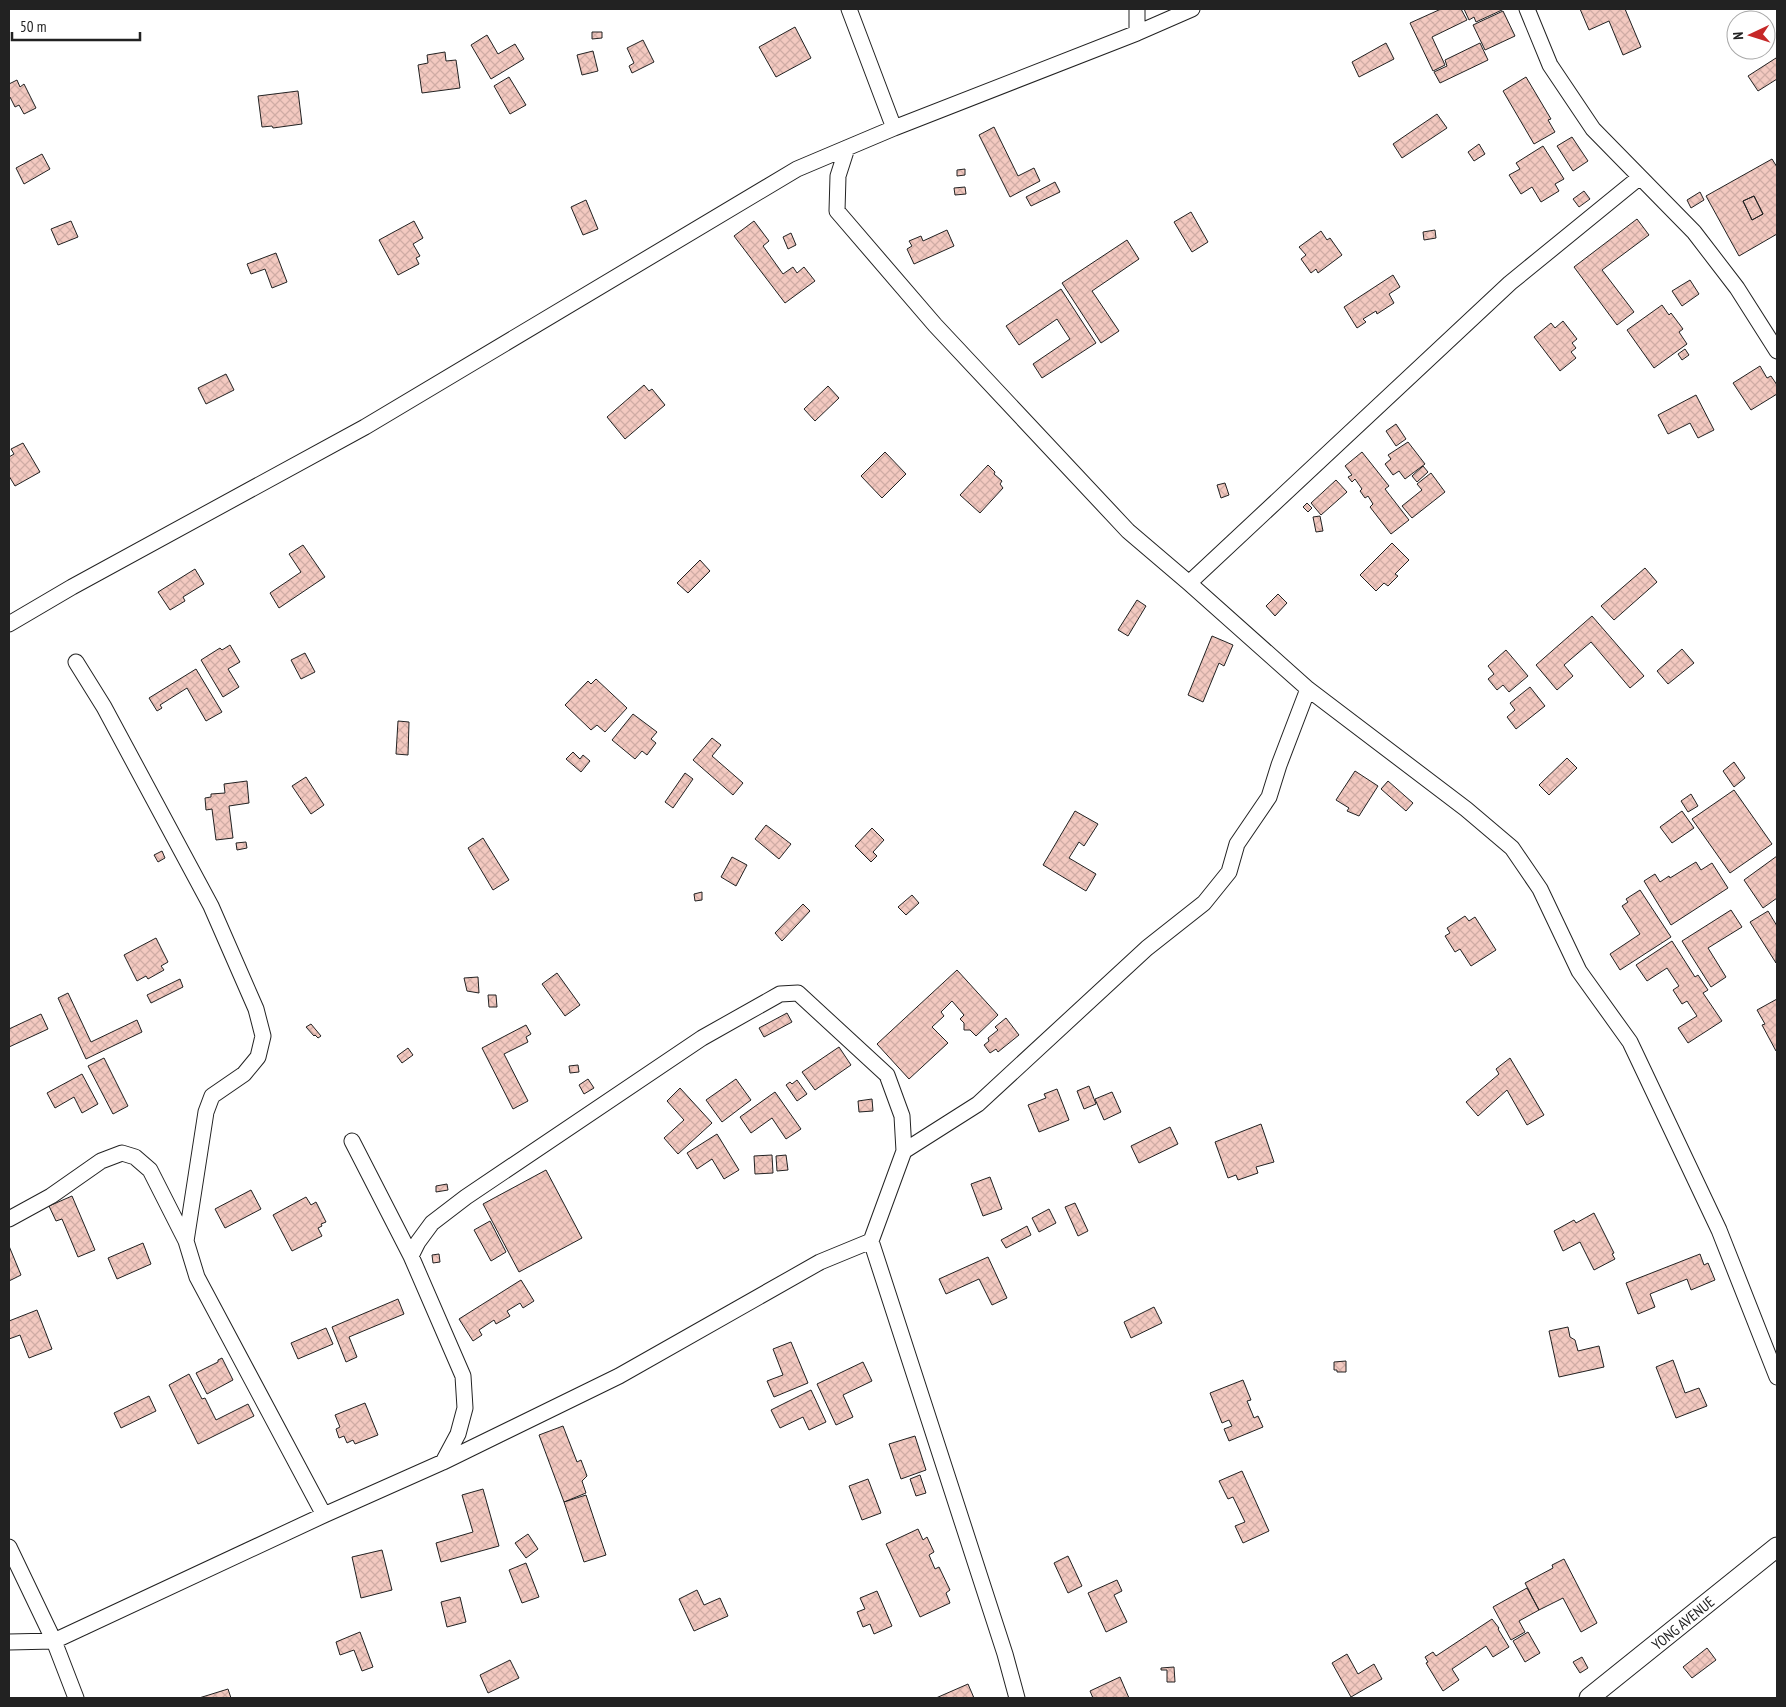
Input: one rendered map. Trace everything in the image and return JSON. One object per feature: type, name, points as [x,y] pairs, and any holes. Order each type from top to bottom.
[{"type":"street","points":[[849,9],[894,128]]},
{"type":"street","points":[[1137,33],[1138,9]]},
{"type":"street","points":[[9,624],[72,587],[365,427],[797,169],[894,128],[1137,33],[1192,9]]},
{"type":"street","points":[[1527,9],[1550,65],[1592,129],[1694,232],[1737,288],[1777,350]]},
{"type":"street","points":[[847,148],[838,176],[837,211],[935,325],[1128,531],[1189,582],[1308,689],[1466,809],[1512,848],[1540,889],[1579,972],[1630,1042],[1720,1230],[1777,1377]]},
{"type":"street","points":[[1189,582],[1510,283],[1640,177]]},
{"type":"street","points":[[76,662],[108,716],[211,906],[256,1008],[264,1036],[258,1057],[244,1074],[212,1096],[206,1112],[186,1241]]},
{"type":"street","points":[[904,1151],[978,1104],[1148,948],[1204,903],[1229,872],[1237,844],[1269,797],[1308,689]]},
{"type":"street","points":[[411,1256],[418,1242],[432,1223],[466,1196],[702,1038],[780,994],[798,993],[887,1074],[902,1116],[904,1151],[871,1241],[999,1635],[1017,1698]]},
{"type":"street","points":[[352,1140],[411,1256],[463,1376],[465,1408],[458,1434],[443,1462]]},
{"type":"street","points":[[9,1218],[51,1196],[101,1162],[122,1153],[134,1157],[150,1170],[186,1241],[196,1277],[324,1515]]},
{"type":"street","points":[[9,1642],[54,1641],[324,1515],[443,1462],[619,1376],[820,1262],[871,1241]]},
{"type":"street","points":[[9,1547],[54,1641],[76,1698]]},
{"type":"street","name":"YONG AVENUE","points":[[1588,1698],[1777,1547]]},
{"type":"building","points":[[1441,9],[1461,9],[1467,20],[1432,37],[1445,65],[1433,71],[1410,23]]},
{"type":"building","points":[[1464,9],[1502,10],[1476,22],[1474,17],[1469,20]]},
{"type":"building","points":[[1580,9],[1625,9],[1641,47],[1623,55],[1609,21],[1589,30]]},
{"type":"building","points":[[1503,11],[1515,36],[1485,50],[1473,25]]},
{"type":"building","points":[[795,27],[811,58],[776,77],[759,47]]},
{"type":"building","points":[[592,32],[602,32],[602,38],[592,39]]},
{"type":"building","points":[[487,35],[498,54],[515,44],[524,59],[491,79],[471,45]]},
{"type":"building","points":[[643,40],[654,62],[632,73],[629,66],[634,63],[627,48]]},
{"type":"building","points":[[1386,43],[1394,59],[1359,77],[1352,62]]},
{"type":"building","points":[[1480,43],[1488,60],[1440,83],[1434,72],[1447,66],[1445,60]]},
{"type":"building","points":[[593,51],[598,71],[582,75],[577,55]]},
{"type":"building","points":[[445,52],[446,61],[456,60],[460,88],[422,93],[418,65],[428,63],[427,55]]},
{"type":"building","points":[[1776,58],[1777,79],[1758,91],[1748,76],[1773,60],[1776,60]]},
{"type":"building","points":[[509,77],[526,105],[510,114],[494,86]]},
{"type":"building","points":[[1526,77],[1551,119],[1548,120],[1555,132],[1534,144],[1503,91]]},
{"type":"building","points":[[17,80],[20,87],[24,84],[36,108],[24,114],[19,105],[15,107],[9,98],[9,84]]},
{"type":"building","points":[[298,91],[302,124],[273,128],[272,126],[262,127],[258,96]]},
{"type":"building","points":[[1437,114],[1447,128],[1402,158],[1393,144]]},
{"type":"building","points":[[994,127],[1018,176],[1034,168],[1040,181],[1010,197],[979,135]]},
{"type":"building","points":[[1572,137],[1588,161],[1573,171],[1557,146]]},
{"type":"building","points":[[1479,144],[1485,154],[1474,161],[1468,152]]},
{"type":"building","points":[[1543,146],[1564,179],[1555,184],[1559,191],[1541,202],[1532,187],[1521,194],[1509,175],[1520,169],[1516,163]]},
{"type":"building","points":[[42,154],[50,169],[24,184],[16,168]]},
{"type":"building","points":[[1772,159],[1777,167],[1777,234],[1739,256],[1706,196]],"holes":[[[1754,196],[1763,214],[1752,220],[1743,201]]]},
{"type":"building","points":[[965,169],[965,175],[957,176],[957,170]]},
{"type":"building","points":[[1055,182],[1060,192],[1031,206],[1026,197]]},
{"type":"building","points":[[965,187],[966,194],[955,195],[954,188]]},
{"type":"building","points":[[1584,191],[1590,199],[1579,207],[1573,199]]},
{"type":"building","points":[[1700,192],[1704,200],[1691,208],[1687,200]]},
{"type":"building","points":[[1754,196],[1763,214],[1752,220],[1743,201]]},
{"type":"building","points":[[586,200],[598,229],[583,235],[571,207]]},
{"type":"building","points":[[1191,212],[1208,242],[1192,252],[1174,222]]},
{"type":"building","points":[[1637,219],[1649,235],[1602,270],[1634,312],[1617,325],[1574,267]]},
{"type":"building","points":[[71,221],[78,237],[58,245],[51,229]]},
{"type":"building","points":[[414,221],[423,238],[413,244],[420,256],[416,258],[419,264],[398,275],[379,240]]},
{"type":"building","points":[[754,221],[769,241],[763,246],[783,274],[793,267],[797,273],[804,267],[815,281],[785,303],[734,236]]},
{"type":"building","points":[[947,230],[954,246],[914,264],[907,249],[912,246],[909,241],[921,236],[923,241]]},
{"type":"building","points":[[1435,230],[1436,238],[1424,240],[1423,232]]},
{"type":"building","points":[[1321,231],[1327,240],[1330,238],[1342,255],[1318,273],[1316,269],[1311,273],[1301,259],[1306,255],[1299,247]]},
{"type":"building","points":[[791,233],[796,245],[788,249],[783,237]]},
{"type":"building","points":[[1127,240],[1139,259],[1092,291],[1119,331],[1101,343],[1062,283]]},
{"type":"building","points":[[276,253],[287,282],[272,288],[265,269],[251,274],[247,264]]},
{"type":"building","points":[[1393,275],[1400,287],[1389,294],[1394,303],[1377,314],[1376,311],[1363,319],[1366,322],[1357,328],[1344,307]]},
{"type":"building","points":[[1690,280],[1699,294],[1682,306],[1672,291]]},
{"type":"building","points":[[1061,289],[1096,343],[1042,378],[1033,364],[1070,339],[1057,319],[1019,345],[1006,326]]},
{"type":"building","points":[[1662,305],[1669,315],[1671,313],[1683,329],[1679,332],[1687,344],[1654,368],[1627,330]]},
{"type":"building","points":[[1563,321],[1577,339],[1572,343],[1576,348],[1571,352],[1576,358],[1560,371],[1534,337],[1551,323],[1555,328]]},
{"type":"building","points":[[1685,349],[1689,355],[1682,360],[1678,354]]},
{"type":"building","points":[[1760,366],[1767,378],[1771,376],[1777,385],[1777,394],[1751,410],[1733,383]]},
{"type":"building","points":[[226,374],[234,390],[206,404],[198,388]]},
{"type":"building","points":[[644,385],[649,391],[652,389],[665,405],[625,439],[607,417]]},
{"type":"building","points":[[828,386],[839,398],[815,421],[804,409]]},
{"type":"building","points":[[1696,395],[1714,430],[1698,438],[1690,423],[1668,434],[1658,415]]},
{"type":"building","points":[[1396,424],[1406,439],[1396,446],[1386,431]]},
{"type":"building","points":[[1408,442],[1425,464],[1405,479],[1399,471],[1393,475],[1385,464],[1391,459],[1388,455]]},
{"type":"building","points":[[23,443],[40,472],[15,486],[9,476],[9,457],[14,454],[11,449]]},
{"type":"building","points":[[885,452],[906,474],[882,498],[861,476]]},
{"type":"building","points":[[1362,452],[1389,486],[1385,489],[1409,520],[1391,534],[1370,507],[1373,504],[1368,496],[1365,498],[1360,491],[1362,489],[1355,479],[1352,482],[1348,477],[1352,475],[1345,466]]},
{"type":"building","points":[[988,465],[1002,481],[1000,484],[1003,488],[980,513],[960,495]]},
{"type":"building","points":[[1423,466],[1428,472],[1417,482],[1412,476]]},
{"type":"building","points":[[1431,473],[1445,492],[1412,518],[1402,506],[1422,490],[1417,484]]},
{"type":"building","points":[[1336,480],[1347,492],[1321,515],[1311,503]]},
{"type":"building","points":[[1225,483],[1229,495],[1221,498],[1217,485]]},
{"type":"building","points":[[1307,503],[1312,508],[1308,512],[1303,507]]},
{"type":"building","points":[[1320,516],[1323,531],[1316,532],[1313,517]]},
{"type":"building","points":[[1392,543],[1409,560],[1395,574],[1398,576],[1388,586],[1384,583],[1376,591],[1360,575]]},
{"type":"building","points":[[303,545],[325,577],[279,608],[270,593],[301,572],[289,554]]},
{"type":"building","points":[[700,560],[710,571],[688,593],[677,583]]},
{"type":"building","points":[[1645,568],[1657,582],[1614,620],[1601,606]]},
{"type":"building","points":[[195,569],[204,584],[183,597],[185,601],[170,610],[158,592]]},
{"type":"building","points":[[1278,594],[1287,603],[1275,616],[1266,606]]},
{"type":"building","points":[[1137,600],[1146,606],[1128,636],[1118,630]]},
{"type":"building","points":[[1592,616],[1644,676],[1630,688],[1591,642],[1564,665],[1573,676],[1557,690],[1536,665]]},
{"type":"building","points":[[1212,636],[1233,645],[1224,666],[1219,663],[1203,702],[1188,695]]},
{"type":"building","points":[[230,645],[240,662],[228,669],[239,687],[223,697],[201,660],[220,648],[222,650]]},
{"type":"building","points":[[1682,649],[1694,663],[1668,684],[1657,671]]},
{"type":"building","points":[[1506,650],[1528,676],[1509,692],[1503,685],[1497,690],[1488,679],[1494,674],[1488,666]]},
{"type":"building","points":[[305,653],[315,672],[301,679],[291,660]]},
{"type":"building","points":[[196,669],[222,712],[206,721],[187,688],[160,705],[162,708],[157,711],[149,698]]},
{"type":"building","points":[[596,679],[627,708],[605,732],[597,725],[591,730],[565,705],[588,681],[591,684]]},
{"type":"building","points":[[1530,687],[1545,706],[1516,729],[1507,717],[1515,710],[1510,703]]},
{"type":"building","points":[[633,714],[657,732],[651,739],[656,743],[647,755],[642,751],[635,759],[612,740]]},
{"type":"building","points":[[398,721],[409,722],[408,755],[396,754]]},
{"type":"building","points":[[712,738],[721,745],[712,756],[743,783],[733,795],[693,760]]},
{"type":"building","points":[[573,752],[580,759],[583,755],[590,761],[581,772],[566,759]]},
{"type":"building","points":[[1567,758],[1577,768],[1549,795],[1539,785]]},
{"type":"building","points":[[1734,762],[1745,778],[1734,787],[1723,771]]},
{"type":"building","points":[[1355,771],[1378,786],[1359,816],[1347,811],[1349,808],[1336,800]]},
{"type":"building","points":[[685,773],[693,779],[673,808],[665,802]]},
{"type":"building","points":[[306,777],[324,805],[311,814],[292,786]]},
{"type":"building","points":[[247,781],[249,803],[229,806],[233,838],[216,840],[212,809],[206,810],[205,798],[211,797],[211,794],[225,793],[224,784]]},
{"type":"building","points":[[1388,781],[1413,803],[1406,811],[1381,789]]},
{"type":"building","points":[[1734,790],[1772,844],[1730,873],[1692,819]]},
{"type":"building","points":[[1691,794],[1698,806],[1688,812],[1681,801]]},
{"type":"building","points":[[1075,811],[1098,824],[1084,846],[1079,842],[1069,858],[1096,874],[1086,891],[1043,865]]},
{"type":"building","points":[[1682,811],[1694,828],[1672,843],[1660,827]]},
{"type":"building","points":[[766,825],[791,844],[779,859],[755,839]]},
{"type":"building","points":[[872,828],[884,840],[873,852],[877,856],[871,862],[855,846]]},
{"type":"building","points":[[483,838],[509,880],[493,890],[468,848]]},
{"type":"building","points":[[246,842],[247,848],[237,850],[236,843]]},
{"type":"building","points":[[162,851],[165,858],[158,862],[154,855]]},
{"type":"building","points":[[1777,856],[1777,898],[1763,908],[1744,880]]},
{"type":"building","points":[[732,857],[747,865],[736,886],[721,877]]},
{"type":"building","points":[[1696,862],[1701,870],[1712,863],[1728,888],[1671,925],[1644,881],[1655,874],[1660,882]]},
{"type":"building","points":[[1640,890],[1671,937],[1620,970],[1610,954],[1640,934],[1622,906],[1628,902],[1626,899]]},
{"type":"building","points":[[702,892],[702,900],[695,901],[694,894]]},
{"type":"building","points":[[912,895],[919,903],[906,915],[898,907]]},
{"type":"building","points":[[803,904],[810,911],[782,941],[775,933]]},
{"type":"building","points":[[1731,910],[1742,927],[1708,948],[1726,977],[1711,987],[1682,941]]},
{"type":"building","points":[[1768,911],[1777,926],[1776,963],[1750,922]]},
{"type":"building","points":[[1465,916],[1469,921],[1475,917],[1496,950],[1471,966],[1460,949],[1455,952],[1445,936],[1450,933],[1447,928]]},
{"type":"building","points":[[156,938],[168,962],[161,966],[164,970],[148,979],[146,976],[137,981],[124,955]]},
{"type":"building","points":[[1672,941],[1695,977],[1698,975],[1708,990],[1703,993],[1722,1021],[1688,1043],[1678,1028],[1697,1016],[1687,1001],[1682,1004],[1673,990],[1679,986],[1667,968],[1647,981],[1636,965]]},
{"type":"building","points":[[957,970],[998,1015],[976,1036],[970,1030],[964,1030],[964,1023],[960,1019],[964,1015],[952,1001],[941,1012],[944,1016],[932,1027],[948,1043],[909,1079],[877,1044]]},
{"type":"building","points":[[557,973],[580,1005],[565,1016],[542,984]]},
{"type":"building","points":[[478,977],[479,993],[467,991],[464,978]]},
{"type":"building","points":[[180,979],[183,987],[151,1003],[147,995]]},
{"type":"building","points":[[68,993],[91,1042],[137,1020],[142,1032],[86,1059],[58,998]]},
{"type":"building","points":[[488,995],[496,995],[497,1007],[489,1007]]},
{"type":"building","points":[[1777,999],[1776,1051],[1762,1025],[1765,1024],[1757,1010]]},
{"type":"building","points":[[787,1013],[792,1022],[764,1037],[759,1028]]},
{"type":"building","points":[[41,1014],[48,1029],[9,1047],[9,1029]]},
{"type":"building","points":[[1006,1018],[1019,1035],[998,1052],[996,1049],[990,1053],[984,1045],[989,1041],[988,1038],[998,1030],[995,1027]]},
{"type":"building","points":[[311,1024],[321,1036],[318,1038],[306,1027]]},
{"type":"building","points":[[526,1025],[531,1034],[526,1037],[528,1042],[504,1054],[528,1101],[513,1109],[482,1048]]},
{"type":"building","points":[[839,1047],[851,1065],[815,1090],[802,1072]]},
{"type":"building","points":[[408,1048],[413,1055],[402,1063],[397,1056]]},
{"type":"building","points":[[104,1058],[128,1106],[113,1114],[88,1066]]},
{"type":"building","points":[[1510,1058],[1544,1115],[1527,1125],[1507,1090],[1478,1116],[1466,1102],[1499,1074],[1496,1069]]},
{"type":"building","points":[[578,1065],[579,1072],[570,1073],[569,1066]]},
{"type":"building","points":[[82,1074],[98,1104],[82,1113],[74,1097],[55,1108],[47,1093]]},
{"type":"building","points":[[588,1079],[594,1088],[584,1094],[579,1085]]},
{"type":"building","points":[[736,1079],[751,1100],[722,1122],[706,1100]]},
{"type":"building","points":[[797,1080],[807,1094],[797,1101],[786,1085],[790,1082],[792,1084]]},
{"type":"building","points":[[1089,1086],[1096,1104],[1084,1109],[1077,1091]]},
{"type":"building","points":[[680,1088],[712,1123],[678,1154],[664,1138],[684,1120],[667,1101]]},
{"type":"building","points":[[1057,1089],[1069,1120],[1039,1132],[1028,1105],[1046,1098],[1044,1094]]},
{"type":"building","points":[[775,1092],[801,1129],[786,1139],[772,1118],[751,1133],[740,1117]]},
{"type":"building","points":[[1112,1092],[1121,1112],[1104,1120],[1095,1099]]},
{"type":"building","points":[[872,1099],[873,1111],[859,1112],[858,1101]]},
{"type":"building","points":[[1261,1124],[1274,1162],[1256,1167],[1258,1173],[1238,1180],[1236,1175],[1228,1178],[1215,1142]]},
{"type":"building","points":[[1170,1127],[1178,1144],[1139,1163],[1131,1146]]},
{"type":"building","points":[[717,1134],[739,1170],[724,1179],[712,1159],[697,1169],[687,1153]]},
{"type":"building","points":[[772,1155],[773,1173],[755,1174],[754,1156]]},
{"type":"building","points":[[786,1155],[788,1170],[777,1171],[776,1156]]},
{"type":"building","points":[[546,1170],[582,1238],[519,1272],[483,1204]]},
{"type":"building","points":[[990,1177],[1002,1209],[983,1216],[971,1184]]},
{"type":"building","points":[[447,1184],[448,1190],[436,1192],[436,1186]]},
{"type":"building","points":[[251,1190],[261,1209],[225,1228],[215,1209]]},
{"type":"building","points":[[72,1196],[95,1250],[78,1257],[62,1219],[56,1221],[49,1206]]},
{"type":"building","points":[[306,1197],[311,1205],[316,1202],[326,1222],[318,1228],[322,1236],[292,1251],[273,1215]]},
{"type":"building","points":[[1075,1203],[1088,1231],[1078,1236],[1065,1207]]},
{"type":"building","points":[[1049,1209],[1056,1223],[1039,1232],[1032,1218]]},
{"type":"building","points":[[1594,1213],[1614,1253],[1612,1254],[1615,1259],[1594,1270],[1580,1242],[1563,1251],[1554,1231],[1574,1220],[1576,1223]]},
{"type":"building","points":[[490,1221],[506,1252],[491,1261],[474,1230]]},
{"type":"building","points":[[1027,1226],[1031,1235],[1006,1248],[1001,1240]]},
{"type":"building","points":[[143,1243],[151,1264],[117,1279],[108,1258]]},
{"type":"building","points":[[9,1246],[21,1275],[9,1281]]},
{"type":"building","points":[[439,1254],[440,1262],[433,1263],[432,1255]]},
{"type":"building","points":[[1700,1254],[1704,1265],[1708,1263],[1715,1280],[1691,1290],[1687,1279],[1650,1294],[1655,1307],[1638,1314],[1626,1283]]},
{"type":"building","points":[[988,1257],[1007,1298],[992,1305],[979,1279],[946,1294],[939,1279]]},
{"type":"building","points":[[521,1280],[534,1301],[523,1308],[520,1303],[507,1311],[510,1316],[496,1324],[494,1320],[479,1330],[482,1335],[473,1341],[459,1319]]},
{"type":"building","points":[[398,1299],[404,1314],[349,1337],[357,1357],[346,1362],[332,1327]]},
{"type":"building","points":[[1154,1307],[1162,1323],[1131,1338],[1124,1322]]},
{"type":"building","points":[[37,1310],[52,1349],[29,1358],[20,1335],[9,1339],[9,1321]]},
{"type":"building","points":[[1568,1327],[1570,1337],[1575,1340],[1578,1351],[1599,1346],[1604,1367],[1559,1377],[1549,1331]]},
{"type":"building","points":[[326,1328],[333,1344],[298,1359],[291,1343]]},
{"type":"building","points":[[791,1342],[808,1383],[774,1397],[767,1381],[783,1375],[773,1349]]},
{"type":"building","points":[[222,1358],[233,1380],[207,1394],[196,1373]]},
{"type":"building","points":[[1673,1360],[1685,1393],[1699,1388],[1707,1406],[1676,1418],[1656,1367]]},
{"type":"building","points":[[1346,1361],[1346,1372],[1334,1370],[1334,1362]]},
{"type":"building","points":[[863,1362],[872,1381],[843,1395],[853,1417],[836,1425],[817,1384]]},
{"type":"building","points":[[189,1374],[202,1399],[205,1398],[216,1420],[248,1404],[254,1416],[198,1444],[169,1385]]},
{"type":"building","points":[[1243,1380],[1251,1400],[1247,1401],[1254,1418],[1258,1416],[1263,1427],[1229,1441],[1224,1429],[1232,1426],[1229,1420],[1222,1423],[1210,1393]]},
{"type":"building","points":[[811,1390],[826,1422],[809,1430],[803,1417],[780,1428],[771,1410]]},
{"type":"building","points":[[149,1396],[156,1411],[121,1428],[114,1413]]},
{"type":"building","points":[[365,1403],[378,1435],[355,1444],[353,1440],[347,1443],[344,1436],[339,1438],[336,1429],[340,1427],[335,1415]]},
{"type":"building","points":[[563,1426],[577,1462],[581,1460],[587,1476],[582,1481],[586,1493],[564,1502],[539,1435]]},
{"type":"building","points":[[915,1436],[926,1470],[901,1479],[889,1444]]},
{"type":"building","points":[[1242,1471],[1269,1531],[1243,1543],[1235,1526],[1245,1522],[1233,1497],[1228,1499],[1219,1481]]},
{"type":"building","points":[[920,1475],[926,1493],[916,1496],[910,1479]]},
{"type":"building","points":[[868,1479],[881,1513],[862,1520],[849,1486]]},
{"type":"building","points":[[483,1489],[499,1546],[441,1562],[436,1543],[473,1532],[462,1495]]},
{"type":"building","points":[[586,1495],[606,1555],[584,1562],[564,1502]]},
{"type":"building","points":[[918,1529],[923,1540],[927,1537],[934,1552],[929,1555],[935,1569],[939,1567],[950,1590],[946,1593],[950,1603],[920,1617],[886,1544]]},
{"type":"building","points":[[528,1534],[538,1549],[526,1558],[515,1543]]},
{"type":"building","points":[[382,1550],[392,1590],[361,1598],[352,1557]]},
{"type":"building","points":[[1068,1556],[1082,1586],[1068,1593],[1054,1563]]},
{"type":"building","points":[[1564,1559],[1597,1623],[1581,1632],[1563,1598],[1539,1610],[1525,1583],[1553,1568],[1552,1565]]},
{"type":"building","points":[[526,1563],[539,1597],[522,1603],[509,1570]]},
{"type":"building","points":[[1117,1580],[1122,1591],[1114,1595],[1127,1622],[1106,1632],[1088,1593]]},
{"type":"building","points":[[1527,1588],[1539,1610],[1519,1621],[1525,1632],[1511,1640],[1493,1607]]},
{"type":"building","points":[[697,1590],[704,1605],[720,1598],[728,1616],[694,1631],[679,1599]]},
{"type":"building","points":[[877,1591],[892,1626],[874,1634],[870,1624],[863,1627],[857,1612],[865,1609],[860,1598]]},
{"type":"building","points":[[460,1597],[466,1622],[447,1627],[441,1602]]},
{"type":"building","points":[[1492,1619],[1509,1647],[1493,1657],[1486,1646],[1452,1669],[1459,1680],[1443,1691],[1426,1663],[1428,1662],[1425,1657],[1433,1652],[1436,1656]]},
{"type":"building","points":[[360,1632],[373,1667],[362,1671],[354,1650],[340,1655],[336,1642]]},
{"type":"building","points":[[1528,1632],[1540,1653],[1525,1662],[1513,1641]]},
{"type":"building","points":[[1707,1648],[1716,1660],[1692,1678],[1683,1667]]},
{"type":"building","points":[[1347,1654],[1358,1674],[1374,1664],[1382,1679],[1351,1697],[1332,1663]]},
{"type":"building","points":[[1582,1657],[1588,1668],[1580,1673],[1573,1662]]},
{"type":"building","points":[[510,1660],[519,1678],[488,1693],[480,1675]]},
{"type":"building","points":[[1174,1667],[1175,1682],[1167,1682],[1167,1670],[1161,1670],[1161,1668]]},
{"type":"building","points":[[1120,1677],[1129,1698],[1093,1698],[1090,1691]]},
{"type":"building","points":[[968,1684],[974,1698],[936,1698]]},
{"type":"building","points":[[228,1689],[231,1698],[199,1698]]}]
